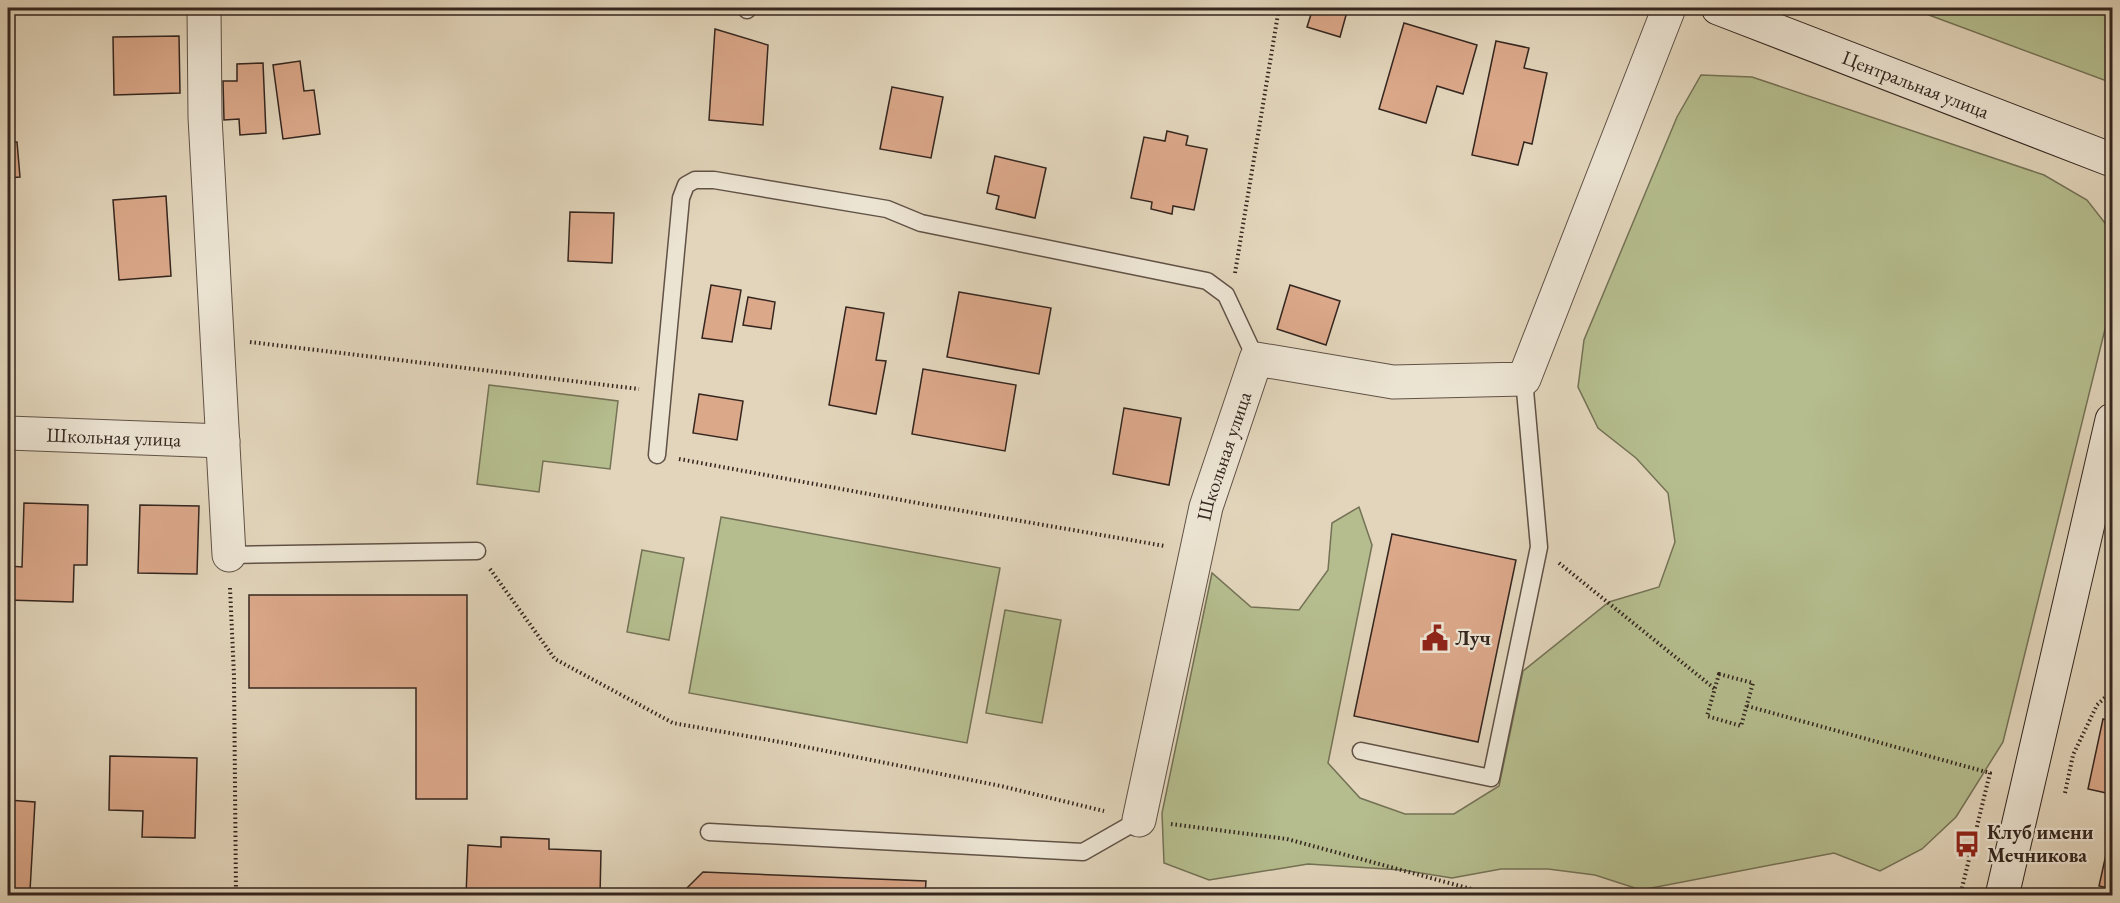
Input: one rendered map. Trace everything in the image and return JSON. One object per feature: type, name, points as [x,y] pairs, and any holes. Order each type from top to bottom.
[{"type":"street","points":[[204,8],[205,117],[229,555]]},
{"type":"street","points":[[1256,358],[1393,382],[1524,379],[1669,8]]},
{"type":"street","name":"Центральная улица","points":[[1718,8],[2112,160]]},
{"type":"street","name":"Школьная улица","points":[[1139,820],[1206,507],[1256,358]]},
{"type":"street","points":[[2002,896],[2112,420]]},
{"type":"street","name":"Школьная улица","points":[[8,434],[223,441]]},
{"type":"lane","points":[[657,455],[681,198],[686,185],[695,180],[714,180],[887,209],[921,223],[1207,281],[1226,295],[1256,358]]},
{"type":"lane","points":[[1361,751],[1491,778],[1539,547],[1524,379]]},
{"type":"lane","points":[[229,555],[477,551]]},
{"type":"lane","points":[[709,832],[1083,852],[1139,820]]},
{"type":"path","points":[[1226,295],[1235,276],[1279,8]]},
{"type":"path","points":[[218,338],[663,392]]},
{"type":"path","points":[[657,455],[1196,551]]},
{"type":"path","points":[[1539,547],[1715,689]]},
{"type":"path","points":[[477,551],[555,658],[673,723],[1001,786],[1139,820],[1287,839],[1497,896]]},
{"type":"path","points":[[229,555],[234,676],[236,896]]},
{"type":"path","points":[[1719,674],[1753,683],[1747,706],[1741,726],[1707,716],[1719,674]]},
{"type":"path","points":[[2065,793],[2073,755],[2097,705],[2112,691]]},
{"type":"path","points":[[1747,706],[1990,773],[1960,896]]},
{"type":"green space","points":[[1910,8],[2112,8],[2112,83]]},
{"type":"green space","points":[[1701,75],[1752,77],[2044,175],[2087,200],[2112,232],[2112,301],[2003,742],[1956,817],[1922,849],[1880,871],[1834,853],[1641,890],[1595,875],[1548,869],[1501,869],[1452,878],[1402,870],[1308,864],[1209,880],[1164,863],[1162,813],[1212,573],[1251,607],[1299,610],[1328,570],[1332,523],[1359,507],[1372,545],[1328,763],[1360,798],[1405,814],[1454,814],[1499,786],[1523,671],[1609,602],[1659,587],[1675,542],[1668,493],[1636,458],[1598,428],[1578,387],[1584,340],[1677,117]]},
{"type":"green space","points":[[489,385],[618,401],[610,469],[543,461],[539,492],[477,484]]},
{"type":"green space","points":[[721,517],[1000,568],[967,743],[689,693]]},
{"type":"green space","points":[[642,550],[684,558],[669,640],[627,632]]},
{"type":"green space","points":[[1005,610],[1061,620],[1042,723],[986,713]]},
{"type":"building","points":[[1313,8],[1348,8],[1340,37],[1307,27]]},
{"type":"building","points":[[1404,23],[1477,45],[1463,94],[1437,86],[1426,123],[1379,109]]},
{"type":"building","points":[[715,29],[768,45],[763,125],[709,120]]},
{"type":"building","points":[[179,36],[180,93],[114,95],[113,37]]},
{"type":"building","points":[[1496,41],[1529,48],[1524,68],[1547,73],[1532,144],[1524,142],[1518,165],[1472,155]]},
{"type":"building","points":[[300,61],[304,91],[314,90],[320,134],[283,139],[273,65]]},
{"type":"building","points":[[263,63],[266,133],[240,135],[239,119],[224,120],[223,81],[237,81],[237,64]]},
{"type":"building","points":[[892,87],[943,97],[931,158],[880,149]]},
{"type":"building","points":[[1167,131],[1188,136],[1186,145],[1207,149],[1194,210],[1173,206],[1172,214],[1151,209],[1152,202],[1131,198],[1144,137],[1165,141]]},
{"type":"building","points":[[8,142],[17,142],[20,177],[8,178]]},
{"type":"building","points":[[995,156],[1046,168],[1035,218],[996,209],[999,196],[987,193]]},
{"type":"building","points":[[166,196],[171,276],[119,280],[113,200]]},
{"type":"building","points":[[570,212],[614,213],[612,263],[568,261]]},
{"type":"building","points":[[711,285],[741,290],[732,342],[702,338]]},
{"type":"building","points":[[1290,285],[1340,301],[1326,345],[1277,329]]},
{"type":"building","points":[[959,292],[1051,308],[1039,374],[947,357]]},
{"type":"building","points":[[748,297],[775,302],[771,329],[743,325]]},
{"type":"building","points":[[846,307],[884,313],[876,360],[886,361],[876,414],[829,405]]},
{"type":"building","points":[[923,369],[1016,385],[1005,451],[912,434]]},
{"type":"building","points":[[699,394],[743,401],[737,440],[693,433]]},
{"type":"building","points":[[1124,408],[1181,418],[1169,485],[1113,474]]},
{"type":"building","points":[[24,503],[88,505],[87,565],[74,565],[73,602],[8,600],[10,566],[22,567]]},
{"type":"building","points":[[140,505],[199,506],[197,574],[138,573]]},
{"type":"building","name":"Луч","points":[[1392,534],[1516,560],[1478,742],[1354,716]]},
{"type":"building","points":[[249,595],[467,595],[467,799],[416,799],[416,688],[249,688]]},
{"type":"building","points":[[2103,719],[2112,721],[2111,794],[2088,789]]},
{"type":"building","points":[[110,756],[197,758],[195,838],[142,837],[143,811],[109,810]]},
{"type":"building","points":[[8,800],[35,802],[30,891],[54,892],[53,896],[8,896]]},
{"type":"building","points":[[501,837],[549,839],[549,849],[601,851],[600,896],[466,896],[468,845],[501,847]]},
{"type":"building","points":[[2109,841],[2112,841],[2112,889],[2099,886]]},
{"type":"building","points":[[703,872],[926,881],[925,896],[679,896]]},
{"type":"place","name":"Луч","points":[[1435,638]]},
{"type":"place","name":"Клуб имени Мечникова","points":[[1967,844]]}]
